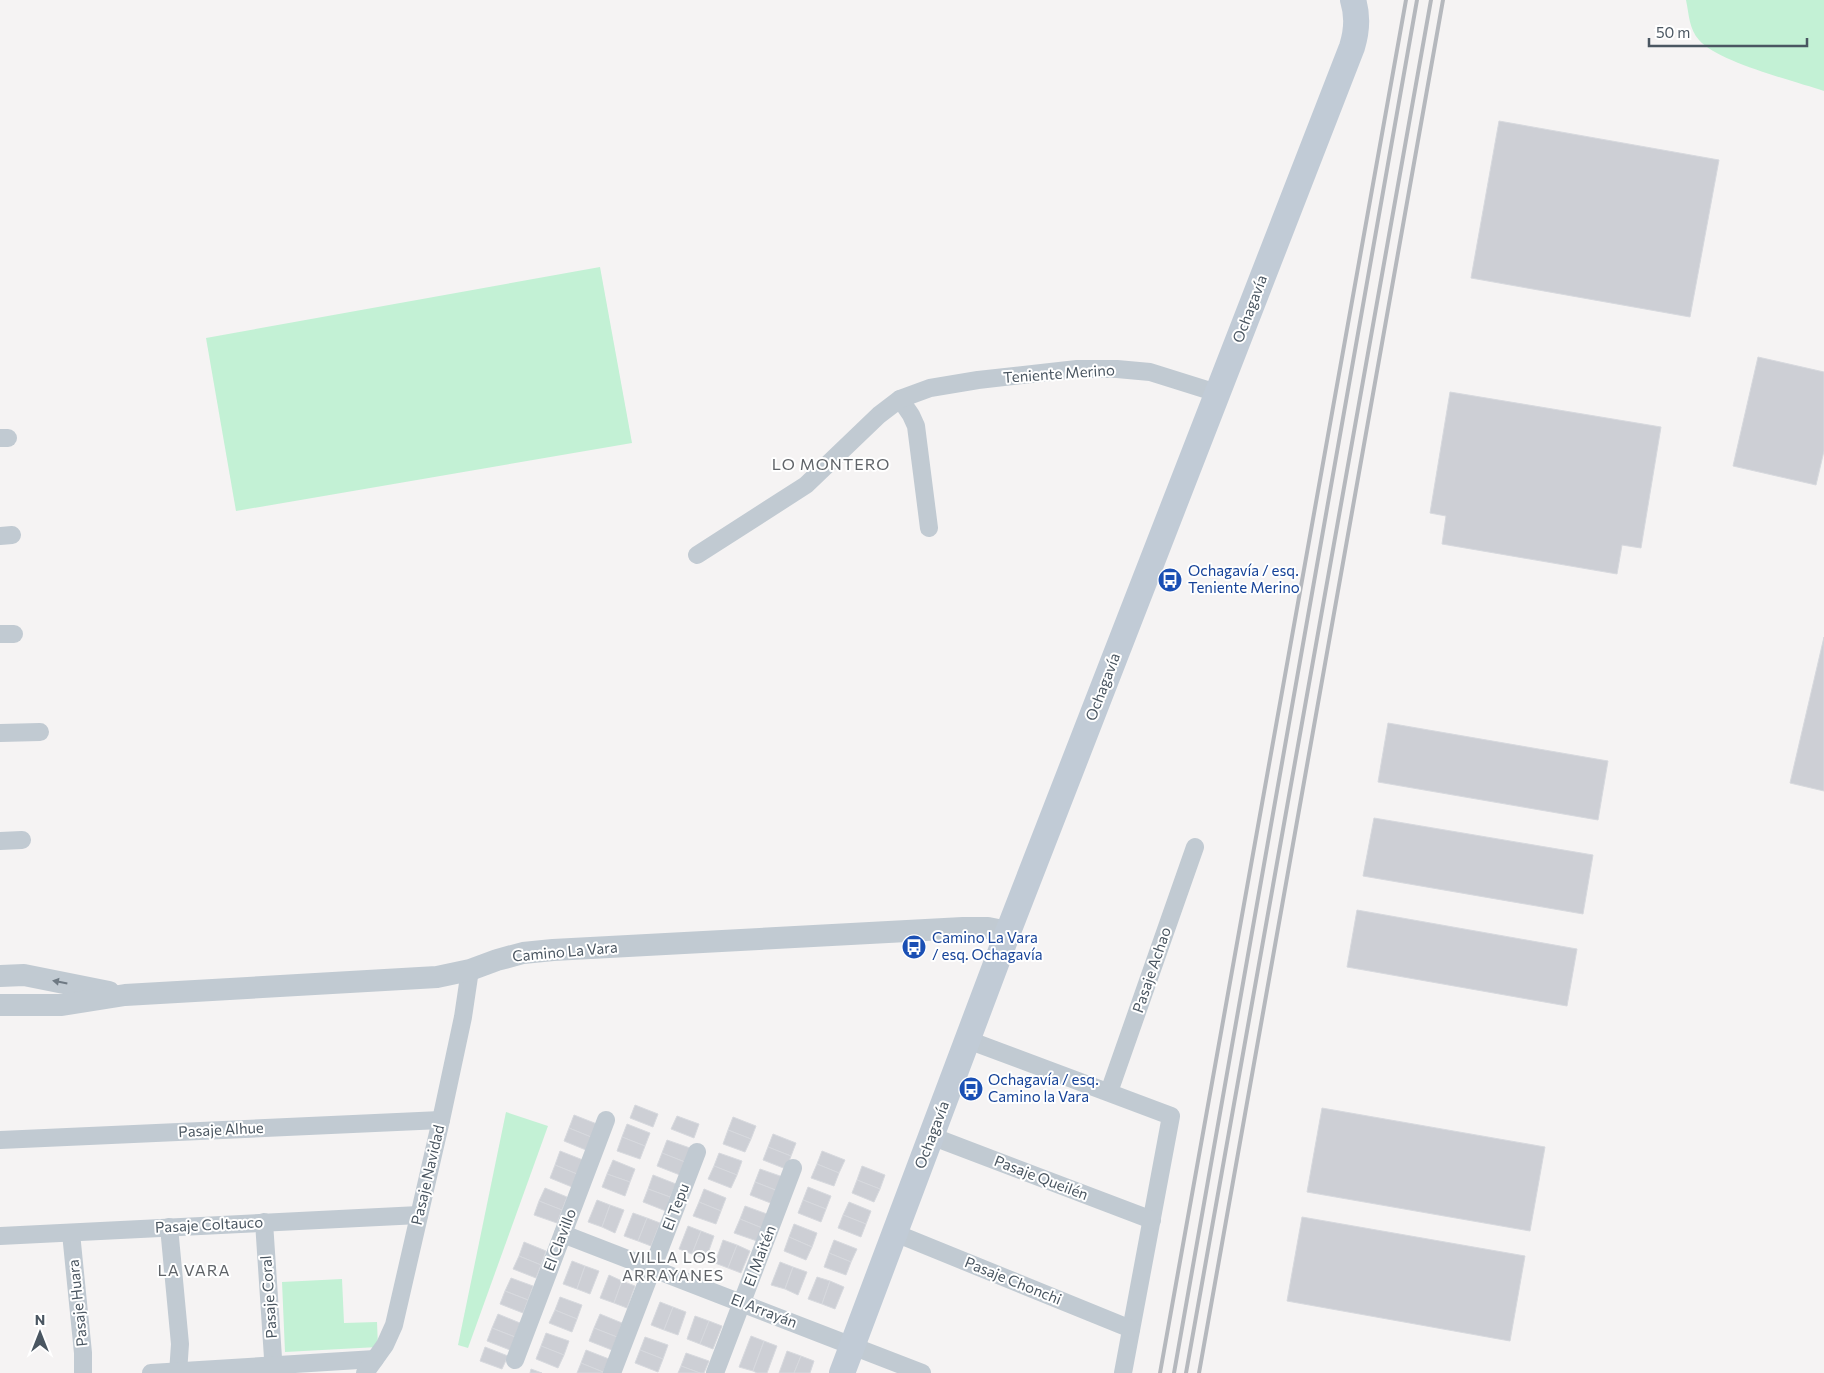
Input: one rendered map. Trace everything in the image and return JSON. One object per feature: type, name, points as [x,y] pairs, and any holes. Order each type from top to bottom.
[{"type":"main road","name":"Ochagavía","points":[[842,1373],[1008,932],[1355,37],[1357,18],[1353,0]]},
{"type":"street","name":"Teniente Merino","points":[[697,555],[806,485],[879,415],[900,399],[930,388],[978,380],[1077,369],[1117,369],[1150,372],[1217,393]]},
{"type":"street","points":[[900,399],[912,415],[916,426],[929,528]]},
{"type":"street","points":[[0,733],[40,732]]},
{"type":"street","points":[[0,841],[22,840]]},
{"type":"street","name":"Pasaje Achao","points":[[1109,1092],[1195,847]]},
{"type":"street","name":"Camino La Vara","points":[[0,1005],[62,1005],[124,995],[437,978],[470,970],[523,953],[553,950],[963,928],[988,928],[1008,932]]},
{"type":"street","name":"Pasaje Navidad","points":[[370,1366],[390,1336],[394,1325],[441,1120],[470,970]]},
{"type":"street","name":"Camino La Vara","points":[[0,976],[24,975],[124,995]]},
{"type":"street","points":[[968,1040],[1171,1116],[1123,1373]]},
{"type":"street","name":"Pasaje Alhue","points":[[0,1140],[441,1120]]},
{"type":"street","name":"El Clavillo","points":[[515,1360],[606,1120]]},
{"type":"street","name":"Pasaje Queilén","points":[[931,1136],[1152,1220]]},
{"type":"street","name":"El Tepu","points":[[612,1373],[697,1152]]},
{"type":"street","name":"El Maitén","points":[[716,1373],[794,1168]]},
{"type":"street","name":"Pasaje Coltauco","points":[[0,1236],[419,1215]]},
{"type":"street","name":"Pasaje Coral","points":[[264,1222],[274,1369]]},
{"type":"street","points":[[169,1227],[180,1344],[178,1372]]},
{"type":"street","name":"Pasaje Huara","points":[[70,1232],[83,1353],[82,1373]]},
{"type":"street","name":"Pasaje Chonchi","points":[[895,1233],[1132,1328]]},
{"type":"street","name":"El Arrayán","points":[[563,1234],[922,1373]]},
{"type":"street","points":[[151,1373],[370,1366]]},
{"type":"green space","points":[[1686,0],[1824,0],[1824,91],[1739,63],[1709,48],[1699,40],[1693,31]]},
{"type":"green space","points":[[600,267],[632,443],[236,511],[206,338]]},
{"type":"green space","points":[[506,1112],[548,1126],[468,1348],[458,1345]]},
{"type":"green space","points":[[342,1279],[344,1323],[377,1322],[378,1347],[285,1352],[282,1282]]},
{"type":"building","points":[[1499,121],[1719,160],[1690,317],[1471,278]]},
{"type":"building","points":[[1758,357],[1824,372],[1824,451],[1816,485],[1733,466]]},
{"type":"building","points":[[1450,392],[1661,427],[1641,548],[1622,545],[1617,574],[1442,544],[1446,516],[1430,513]]},
{"type":"building","points":[[1824,637],[1824,791],[1790,783]]},
{"type":"building","points":[[1388,723],[1608,761],[1598,820],[1378,782]]},
{"type":"building","points":[[1374,818],[1593,855],[1583,914],[1363,876]]},
{"type":"building","points":[[1357,910],[1577,949],[1567,1006],[1347,967]]},
{"type":"building","points":[[635,1105],[658,1114],[653,1127],[630,1118]]},
{"type":"building","points":[[1322,1108],[1545,1147],[1530,1231],[1307,1192]]},
{"type":"building","points":[[574,1115],[597,1124],[591,1137],[569,1128]]},
{"type":"building","points":[[677,1116],[699,1124],[694,1138],[671,1129]]},
{"type":"building","points":[[733,1117],[756,1126],[751,1139],[728,1130]]},
{"type":"building","points":[[627,1124],[650,1133],[645,1146],[622,1137]]},
{"type":"building","points":[[569,1128],[591,1137],[586,1150],[564,1141]]},
{"type":"building","points":[[728,1130],[751,1139],[745,1152],[723,1144]]},
{"type":"building","points":[[773,1134],[796,1143],[791,1156],[768,1147]]},
{"type":"building","points":[[622,1137],[645,1146],[640,1159],[617,1151]]},
{"type":"building","points":[[667,1140],[690,1148],[685,1162],[662,1153]]},
{"type":"building","points":[[768,1147],[791,1156],[786,1169],[763,1160]]},
{"type":"building","points":[[560,1151],[583,1160],[577,1174],[555,1165]]},
{"type":"building","points":[[822,1151],[845,1160],[839,1173],[817,1164]]},
{"type":"building","points":[[662,1153],[685,1162],[680,1175],[657,1166]]},
{"type":"building","points":[[719,1153],[742,1161],[737,1175],[714,1166]]},
{"type":"building","points":[[613,1160],[635,1169],[630,1182],[607,1174]]},
{"type":"building","points":[[817,1164],[839,1173],[834,1186],[811,1178]]},
{"type":"building","points":[[555,1165],[577,1174],[572,1187],[550,1178]]},
{"type":"building","points":[[714,1166],[737,1175],[731,1188],[708,1179]]},
{"type":"building","points":[[862,1166],[885,1175],[880,1189],[857,1180]]},
{"type":"building","points":[[760,1169],[783,1177],[778,1191],[755,1182]]},
{"type":"building","points":[[607,1174],[630,1182],[625,1196],[602,1187]]},
{"type":"building","points":[[653,1175],[676,1184],[670,1197],[648,1189]]},
{"type":"building","points":[[857,1180],[880,1189],[874,1202],[852,1193]]},
{"type":"building","points":[[755,1182],[778,1191],[773,1204],[750,1195]]},
{"type":"building","points":[[808,1187],[831,1196],[826,1209],[803,1200]]},
{"type":"building","points":[[545,1188],[567,1197],[562,1210],[539,1201]]},
{"type":"building","points":[[648,1189],[670,1197],[666,1211],[643,1202]]},
{"type":"building","points":[[704,1189],[726,1198],[721,1211],[699,1202]]},
{"type":"building","points":[[597,1200],[610,1205],[602,1227],[588,1222]]},
{"type":"building","points":[[803,1200],[826,1209],[821,1222],[798,1213]]},
{"type":"building","points":[[539,1201],[562,1210],[557,1223],[534,1215]]},
{"type":"building","points":[[699,1202],[721,1211],[716,1224],[693,1216]]},
{"type":"building","points":[[849,1202],[871,1211],[866,1224],[843,1215]]},
{"type":"building","points":[[610,1205],[624,1210],[615,1233],[602,1227]]},
{"type":"building","points":[[745,1206],[767,1214],[762,1228],[740,1219]]},
{"type":"building","points":[[633,1213],[647,1218],[638,1241],[624,1236]]},
{"type":"building","points":[[843,1215],[866,1224],[861,1237],[838,1228]]},
{"type":"building","points":[[1302,1217],[1525,1256],[1510,1341],[1287,1301]]},
{"type":"building","points":[[647,1218],[660,1223],[651,1246],[638,1241]]},
{"type":"building","points":[[740,1219],[762,1228],[757,1241],[734,1233]]},
{"type":"building","points":[[794,1224],[817,1233],[812,1247],[789,1237]]},
{"type":"building","points":[[688,1226],[701,1231],[692,1254],[679,1249]]},
{"type":"building","points":[[701,1231],[714,1236],[706,1259],[692,1254]]},
{"type":"building","points":[[789,1237],[812,1247],[806,1260],[784,1251]]},
{"type":"building","points":[[723,1240],[737,1245],[728,1268],[715,1263]]},
{"type":"building","points":[[834,1240],[857,1249],[851,1262],[829,1253]]},
{"type":"building","points":[[524,1242],[546,1251],[541,1265],[519,1256]]},
{"type":"building","points":[[737,1245],[750,1251],[741,1273],[728,1268]]},
{"type":"building","points":[[829,1253],[851,1262],[846,1275],[824,1267]]},
{"type":"building","points":[[519,1256],[541,1265],[536,1278],[513,1269]]},
{"type":"building","points":[[572,1261],[585,1266],[577,1289],[563,1284]]},
{"type":"building","points":[[780,1262],[793,1267],[785,1289],[771,1285]]},
{"type":"building","points":[[585,1266],[599,1271],[590,1294],[577,1289]]},
{"type":"building","points":[[793,1267],[807,1272],[798,1295],[785,1289]]},
{"type":"building","points":[[609,1275],[622,1281],[614,1303],[600,1298]]},
{"type":"building","points":[[817,1277],[830,1281],[822,1304],[808,1299]]},
{"type":"building","points":[[511,1278],[533,1286],[528,1300],[505,1291]]},
{"type":"building","points":[[622,1281],[635,1286],[627,1308],[614,1303]]},
{"type":"building","points":[[830,1281],[844,1287],[835,1309],[822,1304]]},
{"type":"building","points":[[505,1291],[528,1300],[523,1313],[500,1304]]},
{"type":"building","points":[[560,1297],[582,1305],[577,1319],[555,1310]]},
{"type":"building","points":[[660,1302],[673,1307],[664,1330],[651,1325]]},
{"type":"building","points":[[673,1307],[686,1312],[678,1335],[664,1330]]},
{"type":"building","points":[[555,1310],[577,1319],[572,1332],[549,1323]]},
{"type":"building","points":[[498,1314],[520,1323],[515,1337],[492,1328]]},
{"type":"building","points":[[600,1314],[622,1323],[617,1337],[594,1328]]},
{"type":"building","points":[[695,1316],[709,1321],[700,1344],[687,1339]]},
{"type":"building","points":[[709,1321],[722,1326],[713,1349],[700,1344]]},
{"type":"building","points":[[492,1328],[515,1337],[510,1350],[487,1341]]},
{"type":"building","points":[[594,1328],[617,1337],[612,1350],[589,1341]]},
{"type":"building","points":[[546,1333],[569,1341],[564,1355],[541,1346]]},
{"type":"building","points":[[751,1336],[764,1341],[753,1371],[739,1367]]},
{"type":"building","points":[[645,1337],[668,1345],[663,1359],[640,1350]]},
{"type":"building","points":[[764,1341],[777,1346],[767,1373],[757,1373],[753,1371]]},
{"type":"building","points":[[541,1346],[564,1355],[558,1368],[536,1359]]},
{"type":"building","points":[[485,1347],[508,1356],[502,1369],[480,1361]]},
{"type":"building","points":[[586,1350],[609,1359],[603,1372],[581,1363]]},
{"type":"building","points":[[640,1350],[663,1359],[658,1372],[635,1363]]},
{"type":"building","points":[[787,1351],[801,1356],[794,1373],[779,1373]]},
{"type":"building","points":[[686,1353],[709,1361],[704,1373],[681,1366]]},
{"type":"building","points":[[801,1356],[814,1361],[810,1373],[794,1373]]},
{"type":"building","points":[[581,1363],[603,1372],[603,1373],[577,1373]]},
{"type":"building","points":[[681,1366],[700,1373],[678,1373]]},
{"type":"building","points":[[531,1369],[542,1373],[530,1373]]},
{"type":"railway","points":[[1160,1373],[1406,0]]},
{"type":"railway","points":[[1174,1373],[1417,0]]},
{"type":"railway","points":[[1186,1373],[1431,0]]},
{"type":"railway","points":[[1199,1373],[1443,0]]},
{"type":"place","name":"Ochagavía / esq. Teniente Merino","points":[[1170,580]]},
{"type":"place","name":"Camino La Vara / esq. Ochagavía","points":[[914,947]]},
{"type":"place","name":"Ochagavía / esq. Camino la Vara","points":[[971,1089]]},
{"type":"district","name":"LO MONTERO","points":[[831,464]]},
{"type":"district","name":"VILLA LOS ARRAYANES","points":[[673,1266]]},
{"type":"district","name":"LA VARA","points":[[194,1270]]}]
